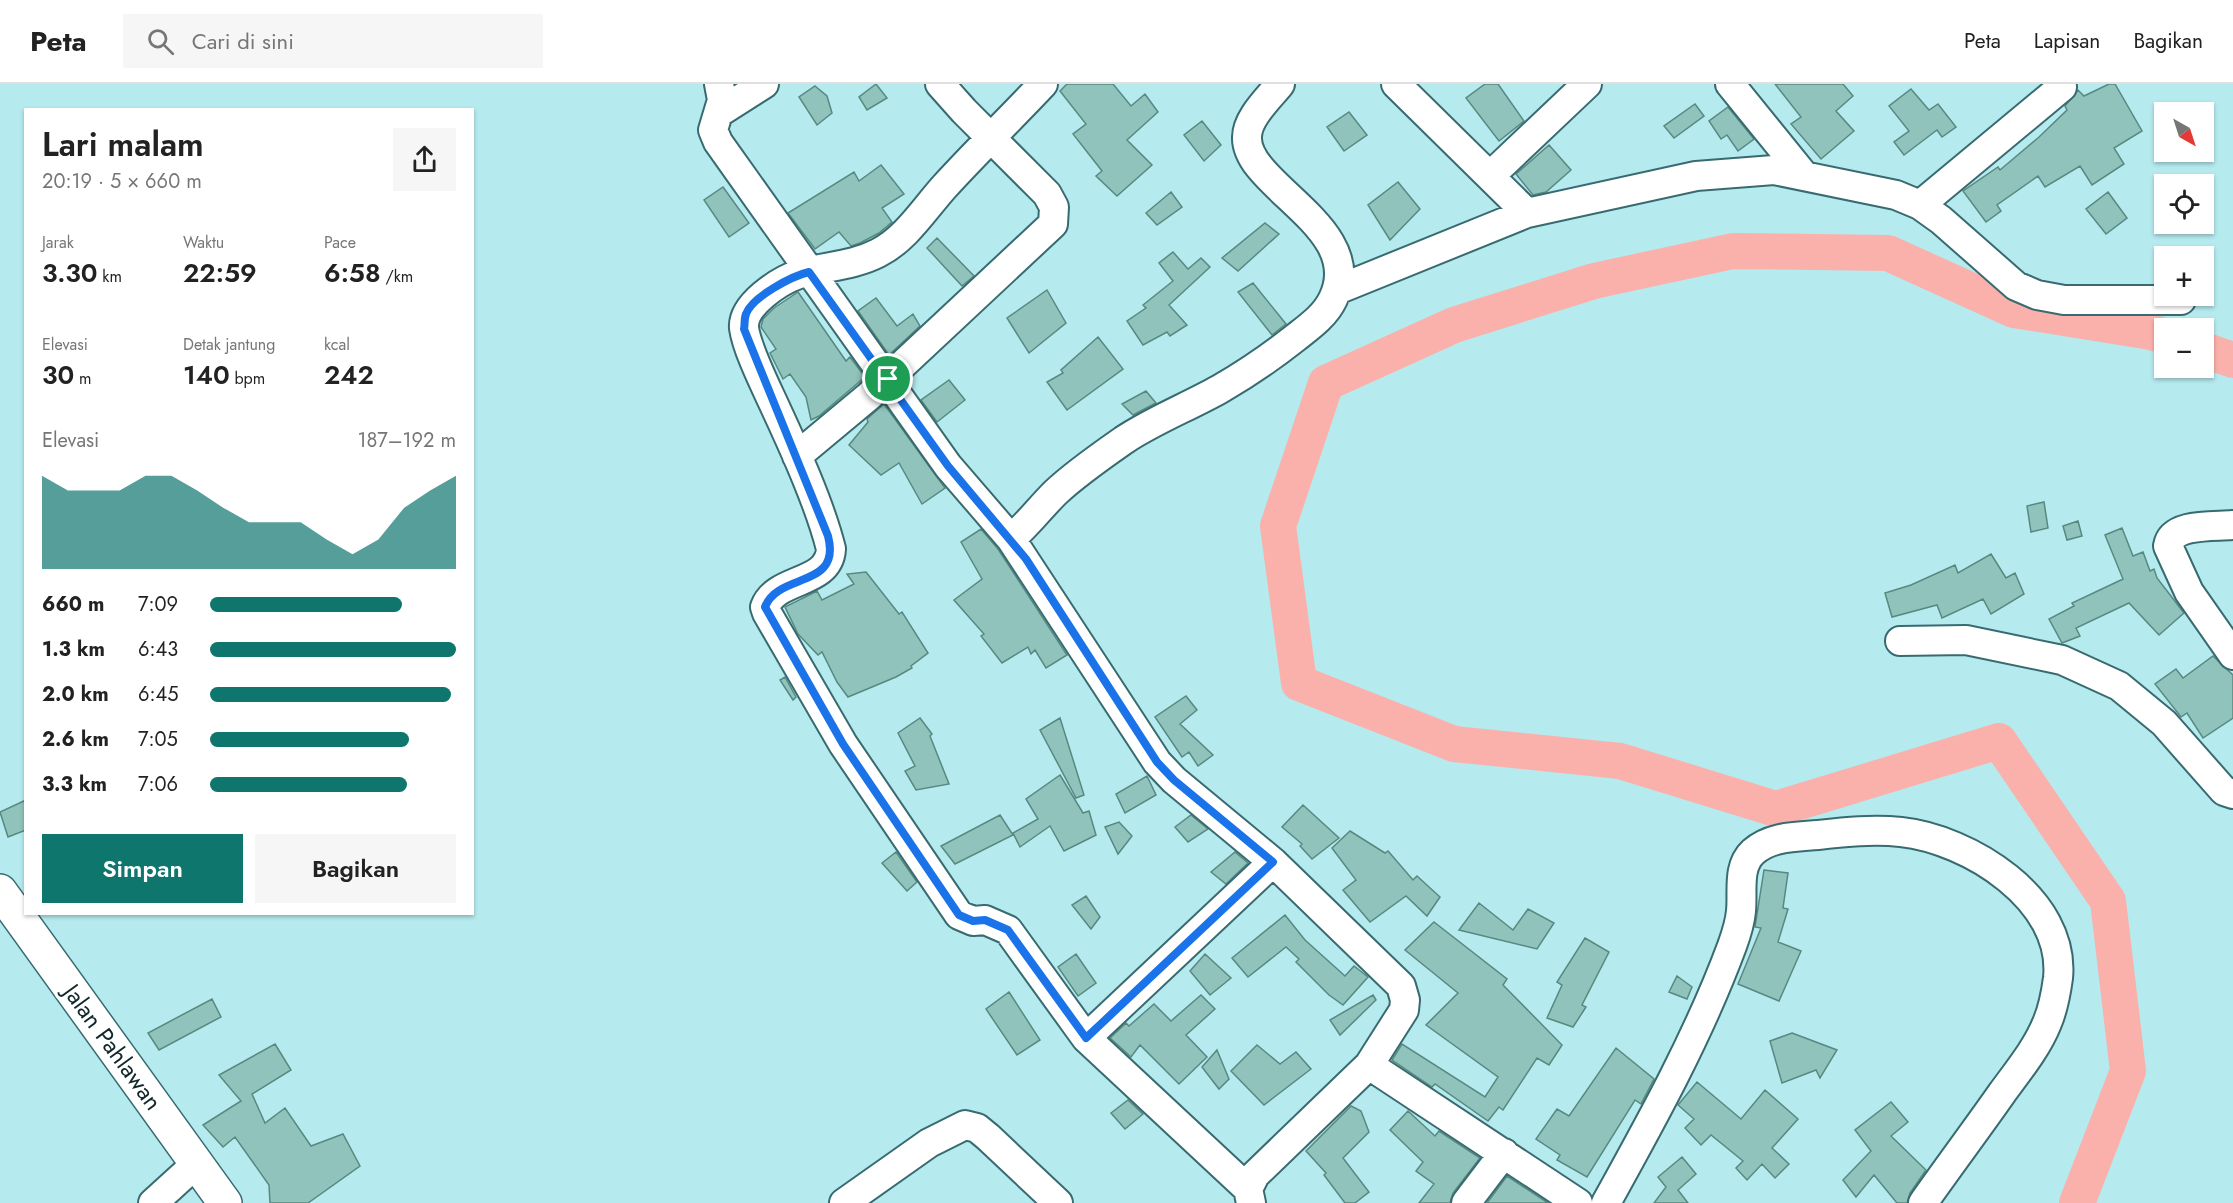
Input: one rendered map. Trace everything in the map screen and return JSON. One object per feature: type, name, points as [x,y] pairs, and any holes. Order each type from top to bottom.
[{"type":"main road","name":"Jalan Pahlawan","points":[[0,891],[225,1203]]},
{"type":"street","points":[[719,84],[722,100],[713,130],[718,142],[948,466],[1011,539],[1157,762],[1174,780],[1273,862],[1401,986],[1405,1000],[1404,1010],[1369,1065],[1255,1175],[1250,1196]]},
{"type":"street","points":[[720,112],[764,84]]},
{"type":"street","points":[[797,456],[888,379],[1053,224],[1054,207],[1047,194],[940,84]]},
{"type":"street","points":[[1043,84],[890,246],[860,261],[798,274],[760,297],[746,315],[744,329],[828,536],[831,556],[826,565],[817,573],[772,595],[765,607],[843,744],[959,915],[973,921],[985,920],[1008,930],[1086,1038],[1250,1196]]},
{"type":"street","points":[[1011,539],[1055,493],[1124,440],[1220,389],[1273,356],[1326,311],[1337,290],[1339,273],[1335,253],[1322,231],[1258,165],[1248,144],[1247,135],[1259,110],[1280,84]]},
{"type":"street","points":[[1396,84],[1527,213]]},
{"type":"street","points":[[1490,176],[1587,84]]},
{"type":"street","points":[[1730,84],[1803,174]]},
{"type":"street","points":[[1920,206],[2062,87]]},
{"type":"street","points":[[1337,290],[1527,213],[1696,176],[1774,170],[1803,174],[1896,195],[1920,206],[1941,220],[2016,286],[2037,295],[2064,300],[2154,300]]},
{"type":"street","points":[[2233,525],[2182,530],[2173,535],[2168,546],[2189,592],[2233,655]]},
{"type":"street","points":[[1900,641],[1966,640],[2062,660],[2110,681],[2164,723],[2224,791],[2233,794]]},
{"type":"street","points":[[1606,1203],[1658,1109],[1720,977],[1739,925],[1742,876],[1748,857],[1764,844],[1778,839],[1855,831],[1901,832],[1951,843],[1991,866],[2020,888],[2041,913],[2057,954],[2057,984],[2046,1025],[2020,1068],[1923,1203]]},
{"type":"street","points":[[1086,1038],[1273,862]]},
{"type":"street","points":[[1369,1065],[1578,1203]]},
{"type":"street","points":[[844,1203],[930,1143],[964,1125],[977,1128],[988,1137],[1058,1203]]},
{"type":"street","points":[[1466,1203],[1504,1153]]},
{"type":"street","points":[[153,1203],[197,1163]]},
{"type":"building","points":[[876,84],[887,98],[867,110],[859,97]]},
{"type":"building","points":[[1067,84],[1113,84],[1131,106],[1145,94],[1158,112],[1127,140],[1152,165],[1117,196],[1096,176],[1102,171],[1073,134],[1086,124],[1060,91]]},
{"type":"building","points":[[1485,84],[1498,84],[1524,121],[1499,141],[1466,98]]},
{"type":"building","points":[[1775,84],[1843,84],[1853,96],[1836,111],[1854,131],[1821,159],[1791,124],[1801,117]]},
{"type":"building","points":[[2109,84],[2115,84],[2142,131],[2114,148],[2124,164],[2092,185],[2080,166],[2045,187],[2038,176],[1997,205],[2001,211],[1986,222],[1963,191],[1998,167],[2000,170],[2039,137],[2067,110],[2065,106],[2078,90],[2084,96]]},
{"type":"building","points":[[815,86],[827,96],[832,113],[817,125],[799,97]]},
{"type":"building","points":[[1911,89],[1929,110],[1938,104],[1956,127],[1942,137],[1937,130],[1904,155],[1894,142],[1909,131],[1889,106]]},
{"type":"building","points":[[1695,104],[1704,116],[1674,138],[1664,126]]},
{"type":"building","points":[[1728,107],[1754,139],[1738,151],[1727,135],[1721,139],[1709,121]]},
{"type":"building","points":[[1349,112],[1367,135],[1344,151],[1327,127]]},
{"type":"building","points":[[1202,121],[1221,145],[1204,161],[1184,135]]},
{"type":"building","points":[[1549,145],[1571,170],[1546,192],[1533,195],[1516,174]]},
{"type":"building","points":[[881,165],[904,194],[882,208],[892,222],[879,233],[860,243],[851,246],[839,232],[815,249],[788,213],[854,172],[859,181]]},
{"type":"building","points":[[1398,182],[1420,209],[1390,240],[1368,205]]},
{"type":"building","points":[[723,187],[749,223],[729,237],[704,200]]},
{"type":"building","points":[[1171,192],[1182,207],[1157,225],[1146,213]]},
{"type":"building","points":[[2108,192],[2127,218],[2106,234],[2086,209]]},
{"type":"building","points":[[1265,223],[1279,234],[1238,271],[1222,258]]},
{"type":"building","points":[[937,238],[974,276],[962,286],[927,248]]},
{"type":"building","points":[[1173,252],[1188,269],[1201,258],[1210,267],[1169,305],[1187,325],[1170,336],[1167,332],[1143,345],[1127,321],[1146,308],[1143,305],[1173,281],[1159,263]]},
{"type":"building","points":[[1253,283],[1286,324],[1272,335],[1238,292]]},
{"type":"building","points":[[1047,290],[1066,323],[1029,353],[1007,318]]},
{"type":"building","points":[[798,292],[846,361],[850,357],[865,377],[819,416],[811,420],[806,397],[790,374],[783,379],[770,353],[776,349],[761,327],[763,319],[774,308]]},
{"type":"building","points":[[876,298],[897,326],[913,314],[920,326],[889,355],[858,311]]},
{"type":"building","points":[[1098,337],[1123,369],[1067,410],[1047,382],[1063,373],[1061,370]]},
{"type":"building","points":[[949,380],[965,400],[937,422],[921,400]]},
{"type":"building","points":[[1146,391],[1156,403],[1133,415],[1122,404]]},
{"type":"building","points":[[884,404],[945,488],[922,504],[899,463],[881,475],[849,445],[868,422],[867,419]]},
{"type":"building","points":[[2044,502],[2048,528],[2031,532],[2027,506]]},
{"type":"building","points":[[2078,521],[2082,536],[2067,540],[2063,526]]},
{"type":"building","points":[[2122,528],[2133,556],[2143,552],[2150,571],[2154,569],[2157,578],[2184,613],[2159,635],[2129,603],[2076,628],[2080,636],[2062,643],[2049,619],[2074,606],[2072,603],[2123,579],[2105,535]]},
{"type":"building","points":[[981,529],[998,549],[1067,655],[1046,668],[1035,650],[1031,654],[1028,647],[1002,663],[981,636],[984,634],[954,600],[982,579],[961,542]]},
{"type":"building","points":[[1991,554],[2006,578],[2015,573],[2024,594],[1991,614],[1983,599],[1942,618],[1937,605],[1892,617],[1885,593],[1911,585],[1955,565],[1958,573]]},
{"type":"building","points":[[866,572],[899,614],[902,612],[928,653],[911,666],[912,668],[896,677],[848,697],[837,682],[822,652],[818,655],[798,634],[785,607],[817,591],[822,600],[854,584],[847,574]]},
{"type":"building","points":[[2213,656],[2233,675],[2233,718],[2203,738],[2187,713],[2181,717],[2155,684],[2176,669],[2183,678]]},
{"type":"building","points":[[785,677],[796,697],[793,700],[780,680]]},
{"type":"building","points":[[1186,696],[1197,710],[1180,724],[1213,755],[1198,766],[1189,752],[1182,757],[1155,717]]},
{"type":"building","points":[[920,718],[932,734],[930,736],[949,784],[916,790],[905,771],[915,766],[898,733]]},
{"type":"building","points":[[1060,718],[1084,795],[1076,798],[1040,730]]},
{"type":"building","points":[[1060,775],[1083,813],[1089,811],[1096,835],[1064,851],[1050,826],[1020,847],[1013,833],[1038,819],[1026,799]]},
{"type":"building","points":[[1147,776],[1156,795],[1125,813],[1116,794]]},
{"type":"building","points":[[24,801],[24,831],[8,837],[0,812]]},
{"type":"building","points":[[1303,805],[1339,838],[1312,859],[1300,846],[1302,844],[1282,827]]},
{"type":"building","points":[[1000,815],[1013,835],[955,864],[941,846]]},
{"type":"building","points":[[1191,815],[1208,829],[1188,842],[1175,827]]},
{"type":"building","points":[[1119,822],[1132,836],[1118,854],[1105,827]]},
{"type":"building","points":[[1350,831],[1385,853],[1388,851],[1413,880],[1417,876],[1440,897],[1427,916],[1406,896],[1370,922],[1343,890],[1356,880],[1332,848]]},
{"type":"building","points":[[896,852],[917,882],[907,891],[882,863]]},
{"type":"building","points":[[1235,852],[1248,863],[1226,884],[1211,872]]},
{"type":"building","points":[[1764,870],[1788,873],[1783,908],[1788,909],[1778,942],[1801,951],[1779,1001],[1738,984],[1761,928],[1755,927]]},
{"type":"building","points":[[1086,896],[1100,917],[1091,929],[1072,905]]},
{"type":"building","points":[[1479,903],[1513,930],[1528,909],[1554,923],[1537,949],[1459,930]]},
{"type":"building","points":[[1285,915],[1305,940],[1345,976],[1354,966],[1368,977],[1343,1005],[1329,995],[1296,962],[1299,959],[1286,947],[1248,977],[1232,958]]},
{"type":"building","points":[[1434,922],[1507,979],[1503,985],[1562,1045],[1549,1065],[1537,1058],[1503,1110],[1499,1107],[1488,1121],[1435,1084],[1432,1087],[1392,1060],[1402,1044],[1485,1097],[1498,1077],[1426,1025],[1458,993],[1405,950]]},
{"type":"building","points":[[1585,938],[1609,952],[1582,1005],[1586,1007],[1573,1027],[1547,1018],[1562,985],[1557,982]]},
{"type":"building","points":[[1076,954],[1096,983],[1078,996],[1058,967]]},
{"type":"building","points":[[1205,954],[1231,978],[1210,995],[1190,971]]},
{"type":"building","points":[[1677,976],[1692,987],[1687,999],[1669,992]]},
{"type":"building","points":[[1009,992],[1040,1040],[1017,1055],[986,1009]]},
{"type":"building","points":[[1201,995],[1215,1009],[1186,1035],[1207,1057],[1179,1084],[1140,1045],[1131,1057],[1110,1038],[1126,1023],[1129,1026],[1154,1004],[1171,1021]]},
{"type":"building","points":[[1373,995],[1376,1000],[1340,1035],[1330,1020]]},
{"type":"building","points":[[212,999],[221,1017],[159,1050],[148,1033]]},
{"type":"building","points":[[1792,1033],[1837,1050],[1820,1078],[1816,1070],[1782,1083],[1770,1041]]},
{"type":"building","points":[[275,1044],[291,1070],[252,1094],[265,1123],[285,1108],[311,1146],[343,1134],[360,1166],[308,1203],[270,1203],[269,1185],[235,1137],[223,1147],[203,1125],[241,1101],[219,1075]]},
{"type":"building","points":[[1257,1045],[1280,1064],[1296,1052],[1311,1069],[1264,1105],[1231,1071]]},
{"type":"building","points":[[1616,1048],[1654,1079],[1641,1104],[1635,1100],[1587,1177],[1557,1160],[1560,1155],[1536,1139],[1557,1109],[1569,1116]]},
{"type":"building","points":[[1217,1050],[1229,1079],[1219,1089],[1202,1067]]},
{"type":"building","points":[[1697,1082],[1741,1119],[1765,1090],[1798,1119],[1772,1148],[1789,1164],[1775,1178],[1762,1164],[1747,1180],[1736,1168],[1743,1161],[1711,1135],[1701,1145],[1685,1128],[1694,1119],[1678,1105]]},
{"type":"building","points":[[1128,1100],[1143,1114],[1125,1129],[1111,1113]]},
{"type":"building","points":[[1891,1102],[1908,1122],[1891,1136],[1926,1170],[1910,1193],[1907,1203],[1897,1203],[1874,1175],[1856,1197],[1843,1180],[1871,1151],[1855,1130]]},
{"type":"building","points":[[1351,1106],[1361,1111],[1369,1132],[1343,1158],[1369,1192],[1355,1203],[1345,1203],[1324,1175],[1326,1173],[1306,1151]]},
{"type":"building","points":[[1408,1111],[1435,1136],[1439,1131],[1480,1158],[1453,1193],[1450,1203],[1419,1203],[1434,1184],[1416,1171],[1423,1162],[1390,1130]]},
{"type":"building","points":[[1682,1157],[1696,1174],[1678,1190],[1688,1203],[1654,1203],[1666,1187],[1658,1177]]},
{"type":"building","points":[[1507,1176],[1548,1203],[1487,1203]]},
{"type":"waterway","points":[[2077,1203],[2128,1071],[2108,901],[1999,741],[1776,809],[1620,761],[1454,744],[1299,683],[1278,526],[1326,383],[1454,325],[1594,281],[1733,251],[1888,253],[2014,310],[2154,333]]},
{"type":"waterway","points":[[2214,353],[2233,360]]},
{"type":"route","points":[[809,272],[888,379],[948,466],[1011,539],[1036,573],[1157,762],[1174,780],[1273,862],[1175,957],[1086,1038],[1008,930],[985,920],[973,921],[959,915],[899,830],[843,744],[765,607],[772,595],[817,573],[826,565],[831,556],[831,549],[793,445],[763,380],[744,329],[746,315],[760,297],[798,274],[809,272]]}]
